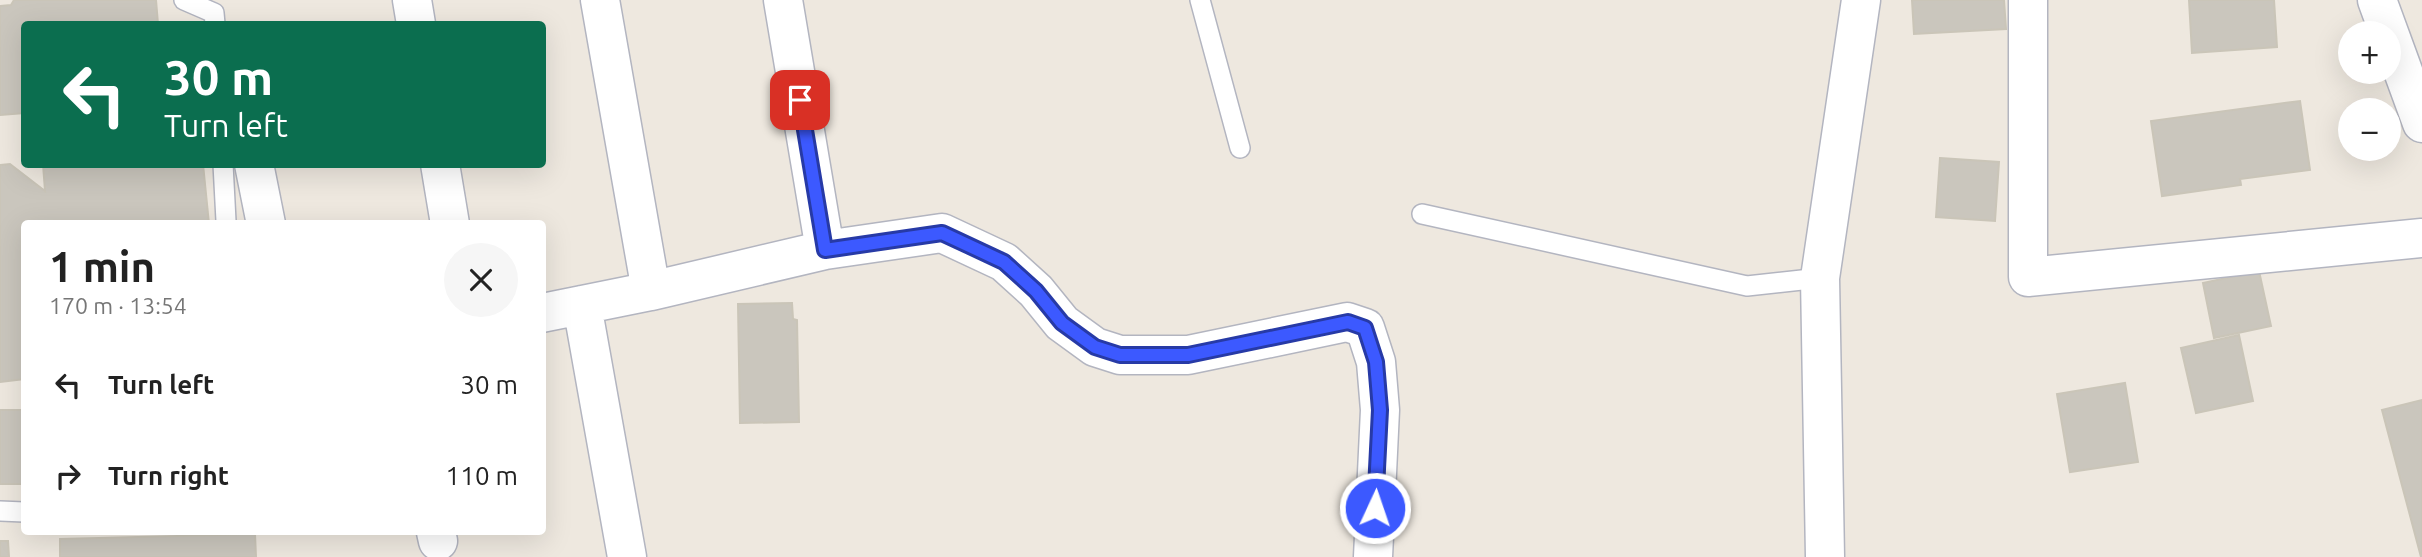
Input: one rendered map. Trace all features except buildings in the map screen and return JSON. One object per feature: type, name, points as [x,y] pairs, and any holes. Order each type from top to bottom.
[{"type":"street","points":[[412,0],[416,21]]},
{"type":"street","points":[[600,0],[651,291]]},
{"type":"street","points":[[783,0],[825,250]]},
{"type":"street","points":[[1825,557],[1820,278],[1861,0]]},
{"type":"street","points":[[2028,0],[2028,277],[2422,238]]},
{"type":"street","points":[[2378,0],[2422,122]]},
{"type":"street","points":[[255,168],[264,220]]},
{"type":"street","points":[[441,168],[449,220]]},
{"type":"street","points":[[546,312],[651,291],[825,250],[942,233],[1004,262],[1036,291],[1062,323],[1095,347],[1120,355],[1188,355],[1348,322],[1365,328],[1376,362],[1380,410],[1373,557]]},
{"type":"street","points":[[582,305],[627,557]]},
{"type":"lane","points":[[184,0],[214,13],[215,21]]},
{"type":"lane","points":[[1200,0],[1240,148]]},
{"type":"lane","points":[[223,168],[226,220]]},
{"type":"lane","points":[[1423,214],[1747,286],[1820,278]]},
{"type":"lane","points":[[0,511],[21,512]]},
{"type":"route","points":[[800,100],[825,250],[942,233],[1004,262],[1036,291],[1062,323],[1095,347],[1120,355],[1188,355],[1348,322],[1365,328],[1376,362],[1380,410],[1375,508]]}]
